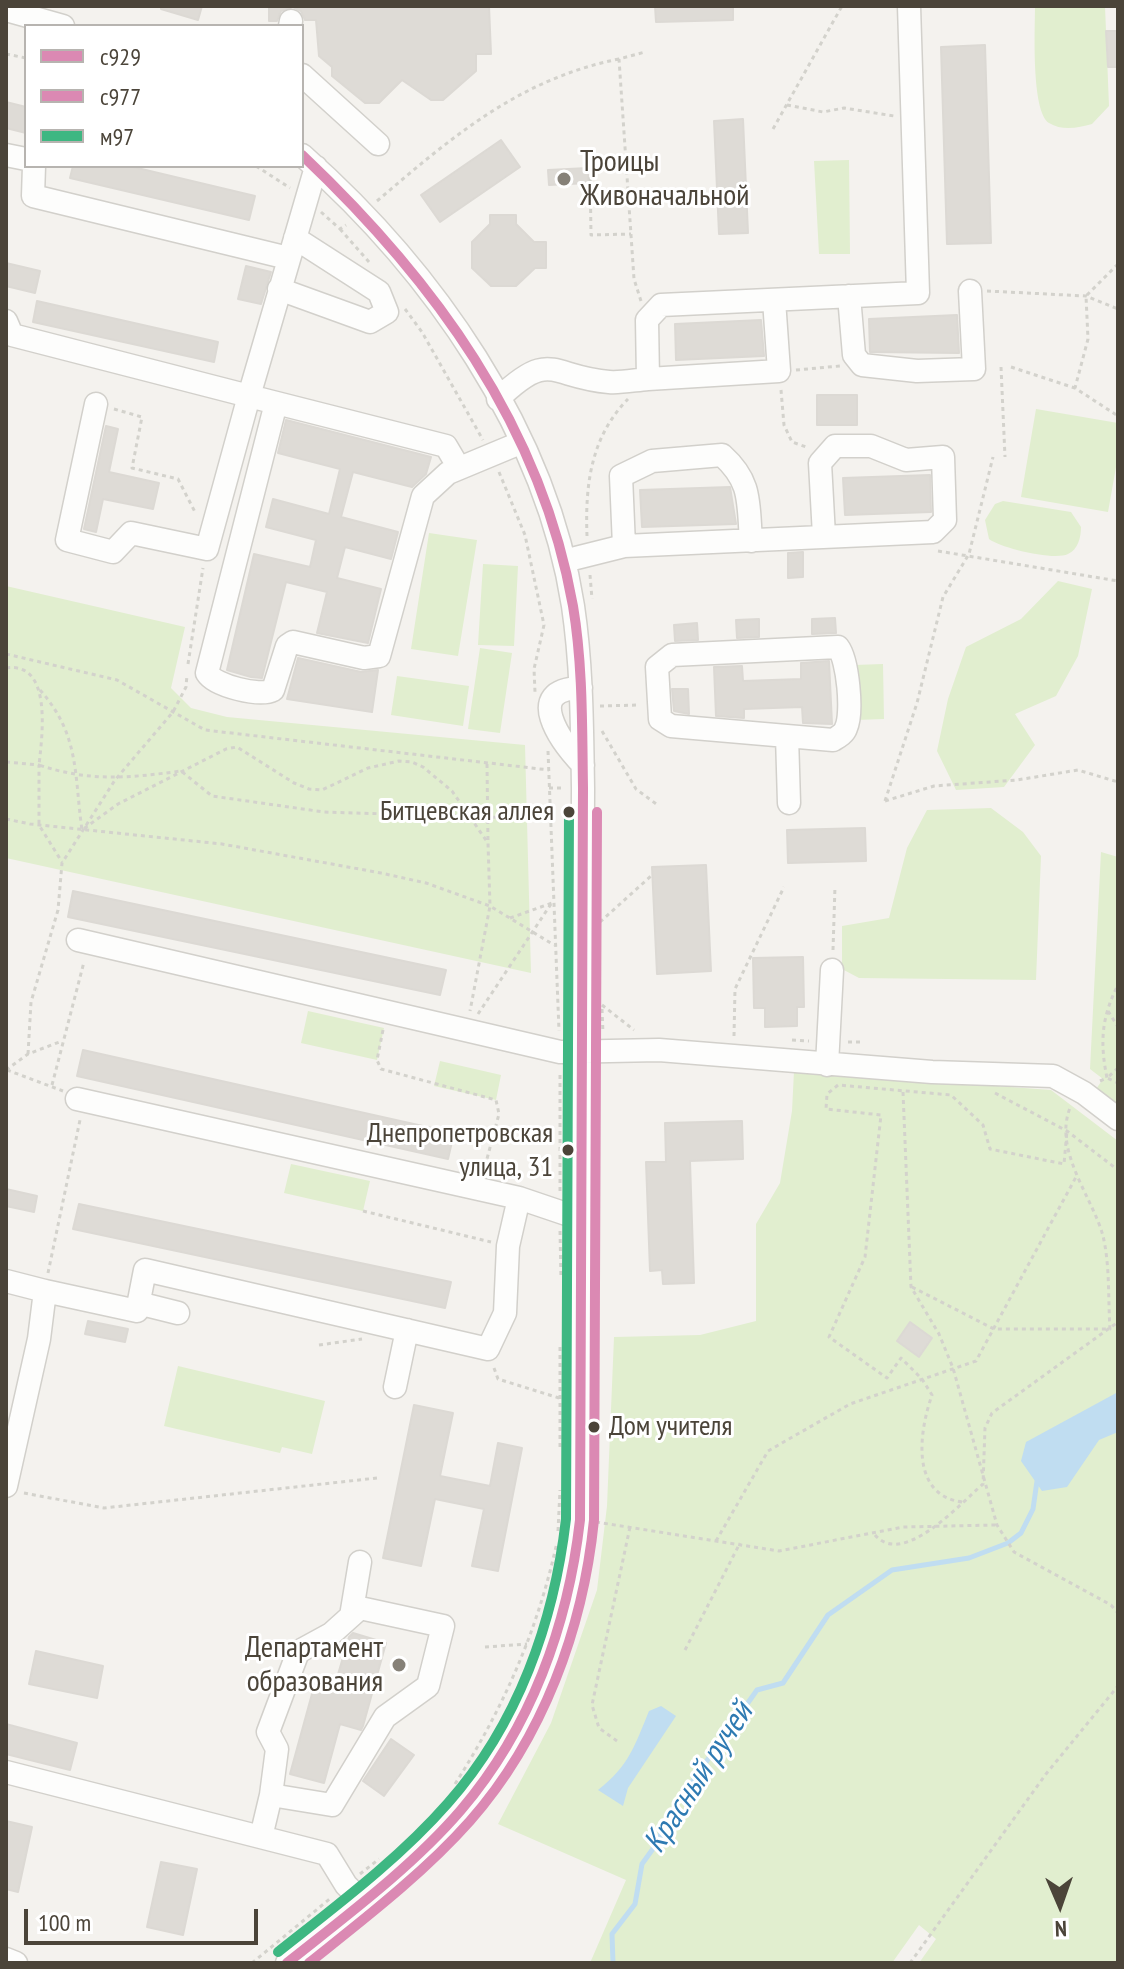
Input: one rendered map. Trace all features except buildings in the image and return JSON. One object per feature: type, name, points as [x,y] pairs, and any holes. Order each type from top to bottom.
[{"type":"street","points":[[648,379],[647,320],[661,305],[918,293],[909,6]]},
{"type":"street","points":[[6,10],[56,24]]},
{"type":"street","points":[[304,77],[378,144]]},
{"type":"street","points":[[287,1963],[354,1893],[468,1802],[521,1724],[552,1652],[570,1598],[580,1520],[571,1216],[571,1052],[583,765],[581,688],[573,605],[564,561],[520,443],[498,399],[418,274],[363,212],[309,161]]},
{"type":"street","points":[[210,538],[307,199],[309,161]]},
{"type":"street","points":[[34,168],[33,196],[292,248],[379,292],[387,312],[370,322],[279,289]]},
{"type":"street","points":[[849,296],[854,355],[862,365],[907,371],[974,369],[974,291]]},
{"type":"street","points":[[498,399],[529,373],[545,367],[608,382],[779,371],[774,300]]},
{"type":"street","points":[[6,321],[12,335],[446,446],[459,468]]},
{"type":"street","points":[[276,403],[207,673],[217,682],[269,693],[275,685],[287,646],[293,642],[364,658],[379,656],[423,496],[438,479],[520,443]]},
{"type":"street","points":[[96,404],[67,540],[113,552],[131,533],[210,538],[243,533]]},
{"type":"street","points":[[564,561],[624,546],[933,532],[945,520],[943,457],[906,460],[871,446],[835,446],[820,463],[824,536]]},
{"type":"street","points":[[624,546],[621,476],[652,461],[722,455],[741,472],[748,498],[751,541]]},
{"type":"street","points":[[838,647],[847,667],[847,727],[833,740],[787,736],[667,725],[660,719],[657,667],[672,655],[838,647]]},
{"type":"street","points":[[581,688],[563,688],[555,694],[551,704],[552,721],[562,742],[583,765]]},
{"type":"street","points":[[787,736],[789,803]]},
{"type":"street","points":[[84,941],[389,1014],[571,1052],[659,1050],[827,1065],[1053,1076],[1078,1089],[1118,1119]]},
{"type":"street","points":[[827,1065],[832,970]]},
{"type":"street","points":[[81,1100],[519,1198],[571,1216]]},
{"type":"street","points":[[6,1281],[137,1311],[145,1270],[488,1349],[505,1313],[508,1246],[519,1198]]},
{"type":"street","points":[[13,1489],[45,1291]]},
{"type":"street","points":[[138,1303],[178,1313]]},
{"type":"street","points":[[395,1387],[407,1330]]},
{"type":"street","points":[[351,1616],[360,1562]]},
{"type":"street","points":[[261,1837],[277,1749],[268,1732],[298,1652],[331,1634],[360,1608],[443,1626],[428,1686],[385,1717],[332,1805],[271,1795]]},
{"type":"street","points":[[6,1772],[327,1854],[354,1893]]},
{"type":"street","points":[[6,1959],[16,1963]]},
{"type":"path","points":[[773,129],[842,6]]},
{"type":"path","points":[[340,229],[461,130],[533,85],[645,52]]},
{"type":"path","points":[[619,59],[634,279],[647,320]]},
{"type":"path","points":[[787,105],[823,112],[844,108],[913,120]]},
{"type":"path","points":[[259,168],[307,199],[340,229],[369,263]]},
{"type":"path","points":[[590,169],[591,235],[631,234]]},
{"type":"path","points":[[1075,388],[1088,339],[1086,296],[1118,264]]},
{"type":"path","points":[[974,291],[1015,289],[1086,296],[1118,309]]},
{"type":"path","points":[[405,309],[446,371],[491,455],[525,535],[544,625],[534,669],[535,700]]},
{"type":"path","points":[[792,442],[784,425],[779,371],[862,365]]},
{"type":"path","points":[[1001,367],[1005,457]]},
{"type":"path","points":[[1011,367],[1075,388],[1118,416]]},
{"type":"path","points":[[592,599],[589,468],[609,419],[648,379]]},
{"type":"path","points":[[28,1054],[31,1002],[58,910],[62,863],[115,780],[173,712],[186,687],[210,538],[178,479],[132,468],[142,417],[96,404]]},
{"type":"path","points":[[993,457],[969,554],[943,597],[917,703],[885,801],[934,786],[1017,780],[1078,770],[1118,782]]},
{"type":"path","points":[[969,554],[1118,581]]},
{"type":"path","points":[[6,654],[117,680],[205,730],[549,770]]},
{"type":"path","points":[[16,666],[20,657]]},
{"type":"path","points":[[6,668],[16,666],[28,673],[61,716],[73,741],[82,830]]},
{"type":"path","points":[[40,690],[43,727],[39,765],[39,825],[62,863]]},
{"type":"path","points":[[600,706],[653,704]]},
{"type":"path","points":[[601,720],[603,734],[636,789],[659,806]]},
{"type":"path","points":[[548,743],[554,945],[571,1052],[571,1216],[561,1287]]},
{"type":"path","points":[[82,830],[118,804],[181,771],[237,747],[294,783],[322,790],[368,768],[412,762],[438,777],[488,843]]},
{"type":"path","points":[[412,762],[413,755]]},
{"type":"path","points":[[6,762],[39,765],[115,780],[181,771],[212,796],[324,812],[550,819]]},
{"type":"path","points":[[468,1031],[490,906],[487,764]]},
{"type":"path","points":[[549,788],[570,788]]},
{"type":"path","points":[[6,819],[222,844],[426,883],[490,906],[554,945]]},
{"type":"path","points":[[599,923],[651,876]]},
{"type":"path","points":[[832,970],[835,886]]},
{"type":"path","points":[[734,1057],[735,989],[784,887]]},
{"type":"path","points":[[510,918],[552,903]]},
{"type":"path","points":[[468,1031],[552,903]]},
{"type":"path","points":[[52,1085],[84,941]]},
{"type":"path","points":[[1107,1078],[1100,1043],[1107,1009],[1118,985]]},
{"type":"path","points":[[602,991],[604,1051]]},
{"type":"path","points":[[602,1005],[636,1032]]},
{"type":"path","points":[[1107,1009],[1118,1027]]},
{"type":"path","points":[[389,1014],[377,1060],[381,1069],[496,1100],[499,1114],[479,1189]]},
{"type":"path","points":[[7,1070],[28,1054],[64,1040]]},
{"type":"path","points":[[781,1040],[861,1042]]},
{"type":"path","points":[[962,1502],[948,1500],[937,1492],[925,1475],[922,1423],[932,1395],[922,1379],[901,1358],[887,1378],[829,1337],[865,1257],[881,1115],[826,1109],[827,1094],[838,1085],[951,1095],[983,1125],[990,1149],[1064,1164],[1068,1114],[1078,1089],[1107,1078],[1118,1068]]},
{"type":"path","points":[[7,1070],[52,1085],[81,1100],[50,1267]]},
{"type":"path","points":[[1107,1078],[1118,1083]]},
{"type":"path","points":[[984,1088],[1067,1131],[1118,1170]]},
{"type":"path","points":[[903,1092],[911,1287],[939,1334],[953,1368],[983,1484],[997,1525],[1014,1552],[1111,1605],[1118,1613]]},
{"type":"path","points":[[1067,1131],[1076,1177],[1103,1237],[1110,1329]]},
{"type":"path","points":[[716,1541],[768,1451],[850,1404],[976,1361],[1076,1177]]},
{"type":"path","points":[[363,1211],[508,1246]]},
{"type":"path","points":[[911,1287],[994,1329],[1110,1329]]},
{"type":"path","points":[[874,1533],[887,1545],[900,1545],[936,1525],[983,1484],[985,1428],[992,1413],[1118,1322]]},
{"type":"path","points":[[560,1458],[561,1345]]},
{"type":"path","points":[[488,1349],[498,1379],[559,1398]]},
{"type":"path","points":[[13,1489],[104,1508],[377,1478]]},
{"type":"path","points":[[453,1787],[490,1730],[547,1589],[558,1537],[560,1486]]},
{"type":"path","points":[[580,1520],[779,1551],[936,1525],[997,1525]]},
{"type":"path","points":[[617,1741],[599,1728],[592,1705],[630,1527]]},
{"type":"path","points":[[685,1650],[740,1543]]},
{"type":"path","points":[[485,1647],[527,1644]]},
{"type":"path","points":[[910,1963],[1046,1774],[1118,1686]]},
{"type":"path","points":[[252,1963],[354,1893],[379,1859]]},
{"type":"green space","points":[[1035,6],[1105,6],[1109,106],[1092,124],[1076,128],[1059,127],[1049,123],[1043,115],[1035,69]]},
{"type":"green space","points":[[849,160],[850,254],[819,254],[814,161]]},
{"type":"green space","points":[[1036,409],[1118,423],[1118,456],[1108,512],[1021,497]]},
{"type":"green space","points":[[1003,501],[1071,512],[1081,527],[1077,546],[1068,554],[1051,556],[995,543],[989,539],[985,520],[995,504]]},
{"type":"green space","points":[[429,533],[477,540],[458,656],[411,649]]},
{"type":"green space","points":[[483,564],[518,566],[514,646],[478,645]]},
{"type":"green space","points":[[1058,581],[1092,589],[1078,656],[1056,696],[1015,714],[1035,745],[1004,787],[956,790],[937,751],[948,699],[966,647],[1021,619]]},
{"type":"green space","points":[[6,586],[185,627],[171,688],[191,708],[227,717],[525,745],[531,973],[6,858]]},
{"type":"green space","points":[[480,648],[512,653],[500,733],[468,729]]},
{"type":"green space","points":[[883,664],[884,719],[856,720],[854,665]]},
{"type":"green space","points":[[397,676],[469,686],[463,726],[391,715]]},
{"type":"green space","points":[[991,808],[1023,832],[1041,856],[1036,980],[859,978],[842,969],[842,926],[889,918],[907,848],[927,810]]},
{"type":"green space","points":[[1101,852],[1118,857],[1118,1114],[1092,1095],[1103,1079],[1090,1069]]},
{"type":"green space","points":[[308,1011],[384,1028],[377,1060],[301,1043]]},
{"type":"green space","points":[[440,1061],[501,1075],[496,1100],[434,1086]]},
{"type":"green space","points":[[794,1071],[1051,1090],[1118,1141],[1118,1963],[919,1963],[936,1939],[919,1925],[892,1963],[590,1963],[626,1880],[498,1824],[551,1723],[597,1590],[607,1506],[614,1337],[700,1335],[756,1321],[756,1224],[780,1183],[792,1111]]},
{"type":"green space","points":[[291,1164],[370,1181],[363,1211],[284,1193]]},
{"type":"green space","points":[[178,1366],[325,1401],[312,1454],[282,1447],[280,1453],[164,1426]]},
{"type":"water","points":[[1118,1392],[1118,1432],[1099,1440],[1067,1487],[1042,1491],[1021,1461],[1026,1442]]},
{"type":"water","points":[[661,1706],[676,1716],[628,1788],[623,1806],[598,1790],[624,1763],[649,1711]]},
{"type":"waterway","name":"Красный ручей","points":[[613,1963],[612,1934],[635,1904],[642,1864],[660,1839],[662,1824],[676,1817],[677,1803],[757,1690],[783,1683],[828,1615],[892,1570],[969,1558],[1008,1543],[1021,1533],[1033,1509],[1037,1481]]},
{"type":"transit line","name":"с929","points":[[287,1963],[421,1851],[461,1810],[486,1778],[526,1710],[556,1636],[580,1520],[583,788],[580,674],[573,606],[558,540],[536,477],[508,416],[475,359],[437,304],[395,252],[304,157]]},
{"type":"transit line","name":"м97","points":[[278,1952],[409,1843],[473,1772],[513,1706],[529,1670],[552,1596],[566,1519],[569,812]]},
{"type":"transit line","name":"с977","points":[[309,1963],[433,1859],[496,1789],[519,1754],[555,1680],[580,1601],[594,1520],[597,812]]},
{"type":"place","name":"Троицы Живоначальной","points":[[564,179]]},
{"type":"place","name":"Битцевская аллея","points":[[569,812]]},
{"type":"place","name":"Днепропетровская улица, 31","points":[[568,1150]]},
{"type":"place","name":"Дом учителя","points":[[594,1427]]},
{"type":"place","name":"Департамент образования","points":[[399,1665]]}]
